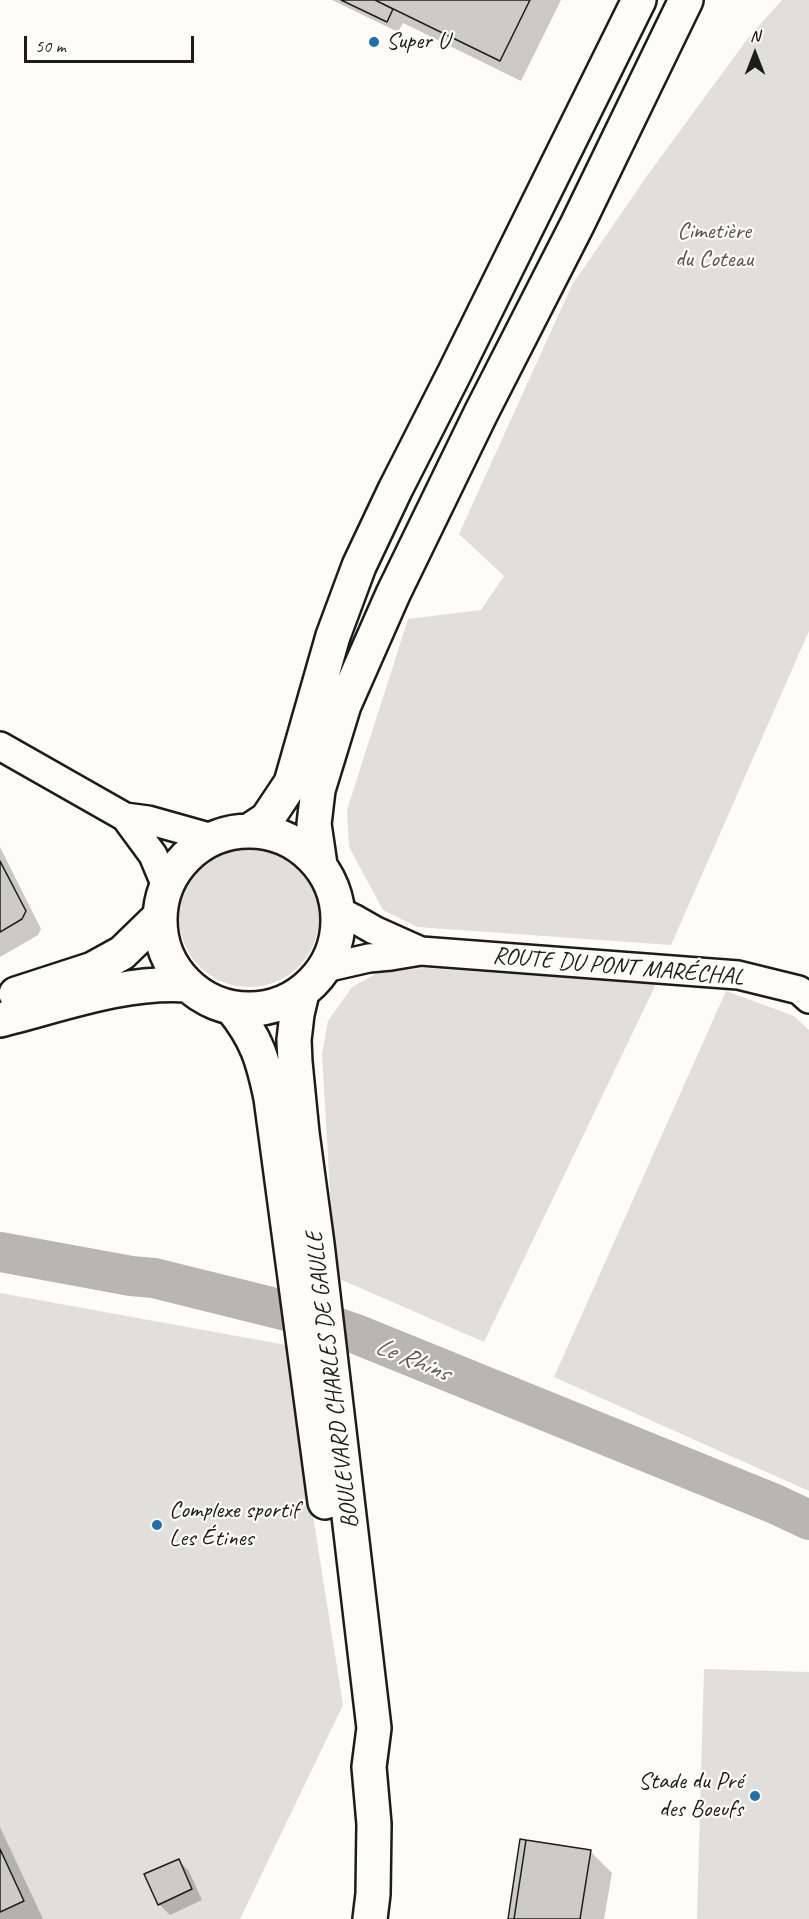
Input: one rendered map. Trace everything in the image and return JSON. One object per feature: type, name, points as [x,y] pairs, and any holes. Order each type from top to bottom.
[{"type":"main road","points":[[249,831],[267,819],[291,783],[333,636],[359,566],[394,490],[460,363],[639,0]]},
{"type":"main road","points":[[320,865],[314,824],[318,790],[344,705],[393,594],[687,0]]},
{"type":"main road","points":[[249,831],[276,835],[300,846],[320,865],[333,887],[339,911],[334,950],[325,968],[314,982],[302,993],[286,1002],[268,1008],[250,1010],[232,1008],[208,1000],[187,985],[175,971],[160,936],[163,901],[174,871],[184,858],[212,838],[230,832],[249,831]]},
{"type":"main road","points":[[0,999],[93,969],[122,953],[163,901]]},
{"type":"main road","points":[[0,1020],[115,990],[155,984],[187,985]]},
{"type":"main road","name":"BOULEVARD CHARLES DE GAULLE","points":[[302,993],[294,1040],[302,1133],[303,1241]]},
{"type":"main road","name":"BOULEVARD CHARLES DE GAULLE","points":[[232,1008],[245,1024],[263,1061],[303,1241],[321,1384],[374,1728],[369,1767],[374,1824],[373,1894],[370,1919]]},
{"type":"street","points":[[0,746],[125,817],[148,820],[212,838]]},
{"type":"street","points":[[125,817],[153,855],[163,901]]},
{"type":"street","name":"ROUTE DU PONT MARÉCHAL","points":[[339,911],[374,930],[422,951]]},
{"type":"street","name":"ROUTE DU PONT MARÉCHAL","points":[[325,968],[369,958],[422,951],[738,975],[806,987]]},
{"type":"green space","name":"Cimetière du Coteau","points":[[782,0],[809,0],[809,631],[671,945],[417,927],[383,910],[349,847],[347,810],[408,619],[481,610],[504,576],[459,534],[572,285],[649,173],[749,37]]},
{"type":"green space","points":[[249,847],[276,852],[299,867],[314,890],[319,917],[314,944],[299,967],[276,982],[249,987],[222,982],[199,967],[184,944],[179,917],[184,890],[199,867],[222,852]]},
{"type":"green space","points":[[424,968],[656,984],[484,1342],[335,1277],[322,1054],[328,1021],[352,987],[377,973]]},
{"type":"green space","points":[[726,991],[794,1016],[809,1030],[809,1491],[554,1377]]},
{"type":"green space","name":"Complexe sportif Les Étines","points":[[0,1293],[286,1345],[343,1705],[240,1919],[0,1919]]},
{"type":"green space","name":"Stade du Pré des Boeufs","points":[[704,1669],[809,1672],[809,1919],[697,1919]]},
{"type":"building","points":[[341,0],[375,0],[393,9],[387,22]]},
{"type":"building","points":[[375,0],[530,0],[500,61]]},
{"type":"building","points":[[0,861],[26,911],[22,919],[0,932]]},
{"type":"building","points":[[520,1839],[526,1840],[514,1919],[508,1919]]},
{"type":"building","points":[[526,1840],[591,1850],[580,1919],[514,1919]]},
{"type":"building","points":[[0,1849],[24,1901],[0,1912]]},
{"type":"building","points":[[179,1859],[192,1889],[158,1905],[144,1874]]},
{"type":"waterway","name":"Le Rhins","points":[[0,1252],[131,1276],[154,1278],[299,1314],[356,1334],[775,1504],[809,1520]]},
{"type":"place","name":"Super U","points":[[374,42]]},
{"type":"place","name":"Complexe sportif Les Étines","points":[[157,1525]]},
{"type":"place","name":"Stade du Pré des Boeufs","points":[[755,1796]]}]
